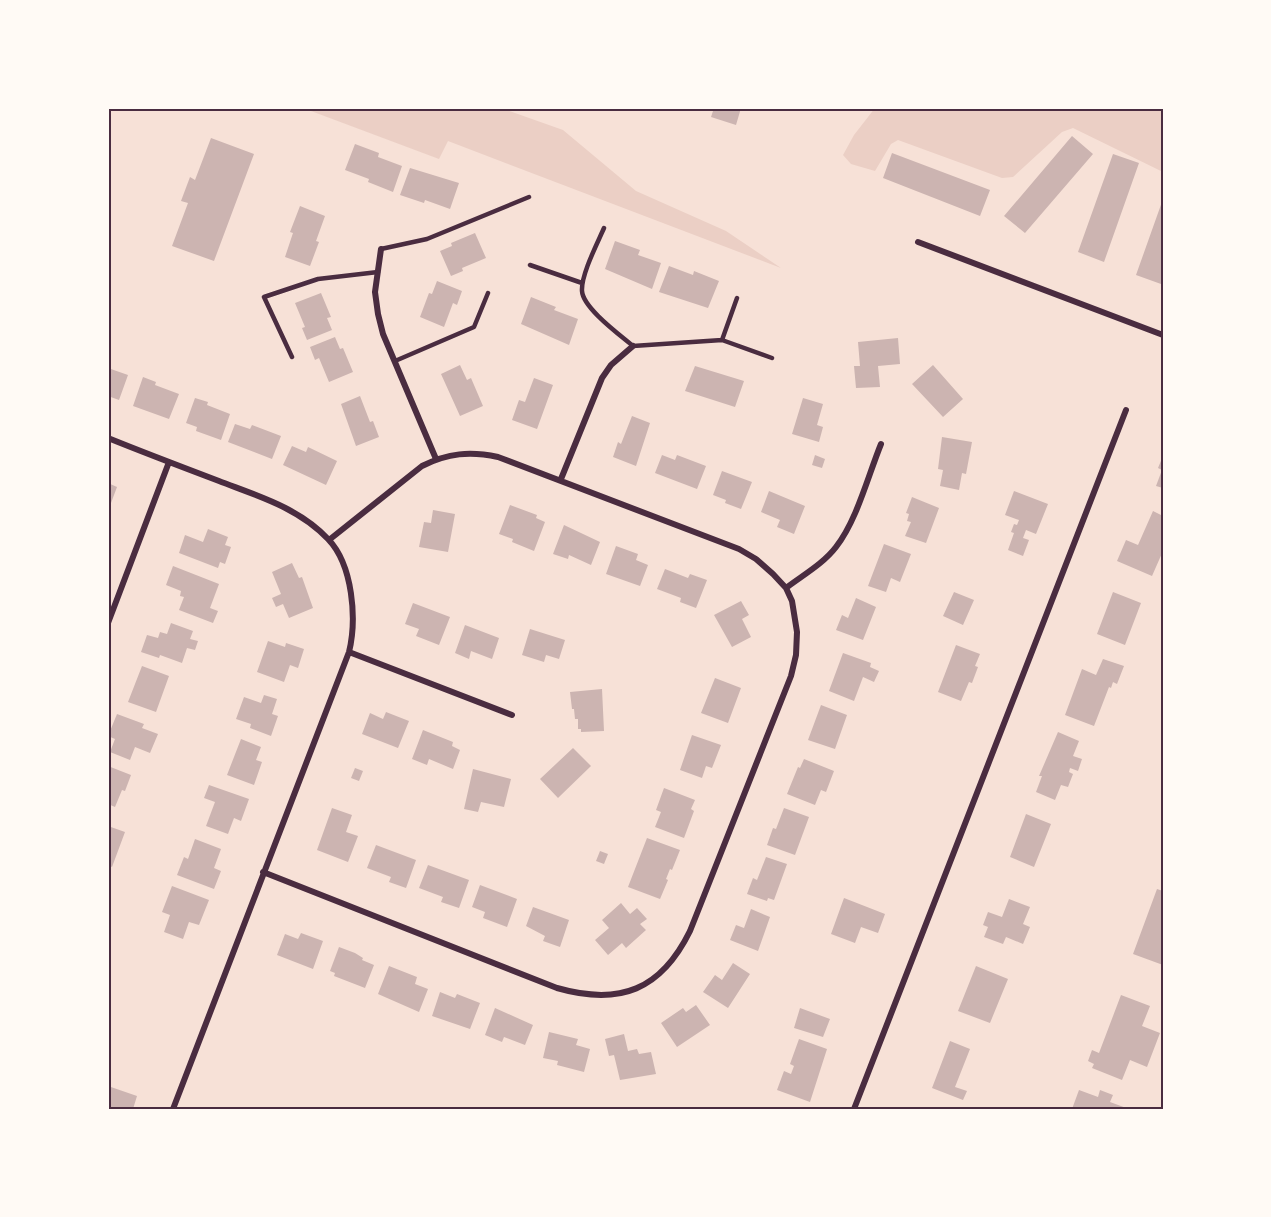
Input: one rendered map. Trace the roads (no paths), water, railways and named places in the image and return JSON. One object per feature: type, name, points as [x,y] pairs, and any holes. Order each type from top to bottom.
[{"type":"street","points":[[918,242],[1163,335]]},
{"type":"street","points":[[381,249],[375,292],[383,334],[436,459]]},
{"type":"street","points":[[561,479],[602,378],[610,365],[633,346]]},
{"type":"street","points":[[854,1109],[1126,410]]},
{"type":"street","points":[[108,438],[291,509],[329,540],[351,586],[353,608],[352,639],[349,652],[173,1109]]},
{"type":"street","points":[[786,588],[826,558],[837,546],[852,518],[881,444]]},
{"type":"street","points":[[263,872],[558,988],[590,996],[624,992],[641,987],[656,977],[675,958],[683,944],[762,752],[791,676],[796,655],[798,632],[792,601],[786,588],[756,559],[739,549],[561,479],[498,457],[465,453],[436,459],[422,466],[329,540]]},
{"type":"street","points":[[108,623],[169,462]]},
{"type":"street","points":[[349,652],[512,714]]},
{"type":"lane","points":[[381,249],[427,239],[529,197]]},
{"type":"lane","points":[[604,228],[582,283],[582,294],[599,318],[633,346],[722,340],[772,358]]},
{"type":"lane","points":[[530,266],[582,283]]},
{"type":"lane","points":[[292,357],[264,297],[318,279],[378,272]]},
{"type":"lane","points":[[395,361],[474,327],[488,293]]},
{"type":"lane","points":[[722,340],[738,298]]}]
